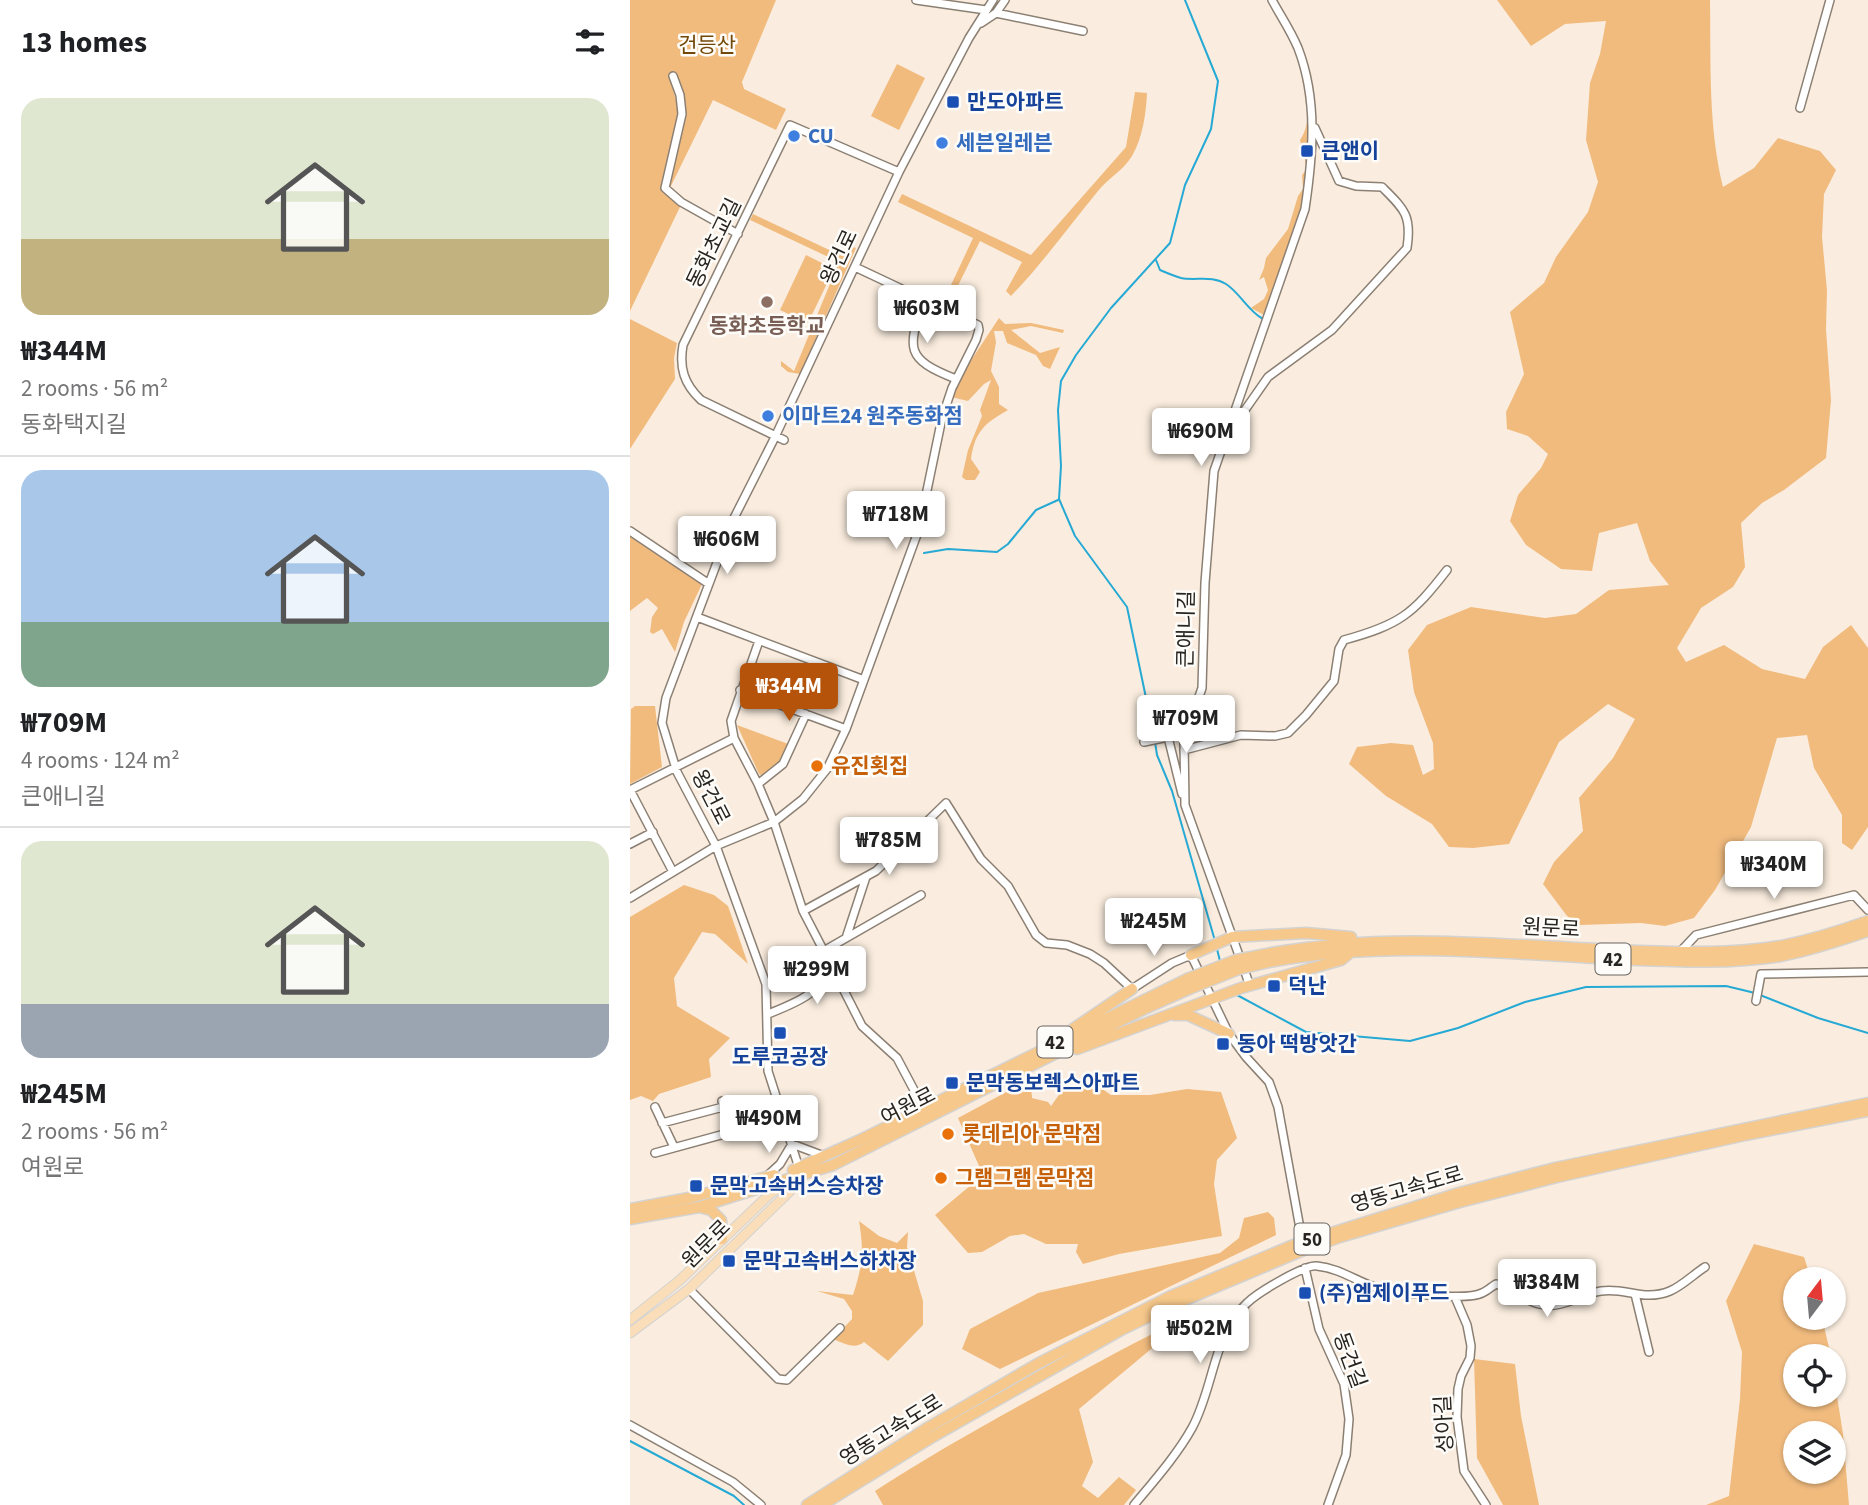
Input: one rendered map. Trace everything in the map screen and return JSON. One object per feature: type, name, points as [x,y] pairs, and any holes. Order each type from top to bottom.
[{"type":"highway","name":"원문로","points":[[1273,957],[1330,944],[1392,942],[1460,942],[1680,952],[1744,950],[1780,946],[1868,921]]},
{"type":"highway","name":"원문로","points":[[1273,957],[1354,951],[1461,951],[1665,961],[1746,960],[1816,948],[1868,931]]},
{"type":"highway","points":[[1191,955],[1228,938],[1306,933],[1392,942]]},
{"type":"highway","points":[[1058,1047],[1079,1049],[1246,987],[1341,960],[1354,951]]},
{"type":"highway","name":"여원로","points":[[630,1219],[699,1207],[800,1171],[824,1156],[926,1112],[1236,960],[1273,957]]},
{"type":"highway","points":[[1058,1047],[1089,1016],[1132,989]]},
{"type":"highway","points":[[1168,1014],[1188,1015],[1230,1034]]},
{"type":"highway","name":"영동고속도로","points":[[807,1505],[929,1427],[1039,1363],[1171,1296],[1296,1244],[1459,1193],[1555,1168],[1868,1103]]},
{"type":"highway","name":"영동고속도로","points":[[822,1505],[934,1436],[1121,1330],[1173,1305],[1309,1248],[1460,1202],[1558,1177],[1745,1135],[1868,1111]]},
{"type":"highway","name":"여원로","points":[[630,1209],[833,1165],[914,1125],[926,1112]]},
{"type":"highway","points":[[909,1140],[914,1125]]},
{"type":"highway","points":[[699,1207],[710,1210],[721,1220],[722,1239]]},
{"type":"main road","name":"원문로","points":[[630,1320],[680,1280],[772,1192],[800,1171]]},
{"type":"main road","name":"원문로","points":[[630,1333],[689,1289],[790,1191],[800,1171]]},
{"type":"main road","points":[[680,1280],[689,1289]]},
{"type":"street","points":[[916,0],[986,10]]},
{"type":"street","name":"왕건로","points":[[800,1171],[768,1071],[766,984],[716,846],[676,765],[662,723],[666,698],[733,520],[775,437],[899,172],[975,27],[993,0]]},
{"type":"street","points":[[975,27],[996,13],[1004,0]]},
{"type":"street","name":"큰애니길","points":[[1225,439],[1268,377],[1332,330],[1406,247],[1409,230],[1405,210],[1382,187],[1356,186],[1339,181],[1313,124],[1298,48],[1272,0]]},
{"type":"street","points":[[1800,108],[1830,0]]},
{"type":"street","points":[[996,13],[1083,31]]},
{"type":"street","points":[[673,76],[680,95],[682,114],[665,188],[672,197],[738,234]]},
{"type":"street","name":"큰애니길","points":[[1246,987],[1185,805],[1184,740],[1202,688],[1205,583],[1214,471],[1305,209],[1311,168],[1313,124]]},
{"type":"street","name":"동화초교길","points":[[784,440],[701,400],[685,380],[681,357],[683,345],[790,125],[899,172]]},
{"type":"street","points":[[716,846],[774,822],[803,799],[827,769],[846,729],[919,529],[942,418],[956,379],[979,330],[978,325],[855,267]]},
{"type":"street","points":[[924,300],[914,331],[914,354],[935,371],[956,379]]},
{"type":"street","points":[[630,531],[709,584]]},
{"type":"street","points":[[1184,750],[1241,735],[1275,736],[1288,733],[1334,681],[1339,649],[1344,640],[1388,627],[1412,611],[1447,570]]},
{"type":"street","points":[[697,617],[864,680]]},
{"type":"street","points":[[759,641],[731,721],[734,738],[774,822],[803,911],[862,1026],[897,1058],[926,1112]]},
{"type":"street","points":[[740,690],[846,729]]},
{"type":"street","points":[[758,784],[783,764],[806,714]]},
{"type":"street","points":[[1146,741],[1168,737],[1185,805]]},
{"type":"street","points":[[673,872],[630,790],[734,738]]},
{"type":"street","points":[[803,911],[876,871],[946,803],[981,859],[1008,886],[1036,935],[1046,943],[1067,946],[1090,954],[1104,962],[1132,989],[1172,963],[1191,955],[1230,1034],[1269,1082],[1278,1107],[1301,1234]]},
{"type":"street","points":[[630,844],[653,832]]},
{"type":"street","name":"왕건로","points":[[630,898],[716,846]]},
{"type":"street","points":[[846,938],[866,877]]},
{"type":"street","points":[[766,984],[921,895]]},
{"type":"street","points":[[1680,952],[1696,935],[1854,895],[1868,910]]},
{"type":"street","points":[[768,1014],[796,1002],[818,988],[827,975],[830,963]]},
{"type":"street","points":[[1756,999],[1761,974],[1768,972],[1868,972]]},
{"type":"street","points":[[663,1123],[723,1104],[731,1133]]},
{"type":"street","points":[[655,1107],[674,1147]]},
{"type":"street","points":[[655,1153],[783,1118]]},
{"type":"street","points":[[764,1178],[780,1164],[792,1144],[824,1156]]},
{"type":"street","points":[[1134,1505],[1192,1429],[1208,1393],[1216,1360],[1232,1318],[1260,1291],[1305,1268],[1314,1265],[1346,1273],[1388,1291],[1455,1297],[1482,1294],[1496,1284],[1541,1305],[1569,1303],[1600,1291],[1623,1291],[1645,1297],[1671,1291],[1705,1267]]},
{"type":"street","name":"동건길","points":[[1305,1268],[1319,1329],[1344,1384],[1349,1419],[1346,1455],[1328,1505]]},
{"type":"street","points":[[689,1289],[778,1379],[787,1380],[840,1328]]},
{"type":"street","points":[[1635,1294],[1649,1352]]},
{"type":"street","name":"성아길","points":[[1455,1297],[1467,1325],[1471,1346],[1470,1357],[1458,1390],[1457,1417],[1464,1471],[1486,1505]]},
{"type":"street","points":[[630,1425],[733,1482],[761,1505]]},
{"type":"green space","name":"건등산","points":[[630,0],[776,0],[742,82],[744,89],[786,109],[776,130],[713,100],[671,186],[671,193],[668,187],[686,107],[673,75],[669,75],[679,111],[664,187],[665,193],[680,207],[630,311]]},
{"type":"green space","points":[[1497,0],[1710,0],[1713,118],[1723,187],[1754,168],[1778,138],[1820,151],[1836,170],[1824,194],[1822,237],[1831,400],[1826,458],[1762,503],[1741,523],[1745,567],[1733,587],[1701,608],[1677,648],[1686,662],[1724,645],[1762,669],[1805,679],[1823,647],[1851,625],[1868,648],[1868,827],[1852,850],[1842,843],[1842,815],[1814,768],[1807,735],[1777,738],[1751,827],[1715,890],[1694,918],[1665,926],[1641,923],[1580,925],[1567,916],[1543,884],[1554,862],[1583,831],[1579,798],[1613,758],[1635,719],[1608,704],[1559,742],[1509,844],[1473,848],[1449,847],[1432,824],[1386,796],[1349,764],[1357,747],[1391,743],[1413,745],[1423,775],[1434,769],[1433,743],[1414,692],[1408,650],[1427,625],[1471,607],[1545,618],[1576,614],[1609,590],[1669,585],[1650,561],[1637,523],[1599,533],[1592,571],[1561,569],[1526,545],[1510,521],[1518,495],[1541,468],[1548,454],[1528,436],[1507,429],[1506,412],[1524,374],[1510,312],[1544,283],[1556,257],[1588,212],[1598,182],[1586,140],[1590,83],[1600,54],[1606,21],[1565,24],[1531,46]]},
{"type":"green space","points":[[897,64],[925,78],[899,130],[871,116]]},
{"type":"green space","points":[[1308,76],[1311,168],[1301,212],[1264,315],[1251,308],[1264,299],[1268,290],[1264,277],[1259,280],[1266,258],[1288,229],[1298,196],[1303,189],[1302,175],[1307,169],[1300,140],[1308,118]]},
{"type":"green space","points":[[1135,92],[1147,93],[1143,125],[1132,156],[1098,191],[1023,283],[1011,296],[1006,291],[1022,262],[980,241],[950,302],[944,300],[973,238],[898,202],[902,194],[1031,255],[1126,147]]},
{"type":"green space","points":[[753,214],[842,256],[848,245],[856,248],[800,374],[788,372],[781,366],[781,361],[794,371],[839,262],[750,220]]},
{"type":"green space","points":[[806,255],[834,269],[808,323],[780,310]]},
{"type":"green space","points":[[999,318],[1005,324],[1031,323],[1064,330],[1063,333],[1031,326],[1011,330],[1040,353],[1060,347],[1050,369],[1043,366],[1036,355],[1007,343],[1003,331],[994,331],[996,342],[991,371],[999,387],[999,404],[1008,410],[987,424],[978,435],[971,459],[980,472],[975,480],[966,480],[962,477],[968,450],[982,416],[980,410],[991,380],[968,401],[951,397]]},
{"type":"green space","points":[[630,319],[677,343],[674,358],[675,379],[630,449]]},
{"type":"green space","points":[[630,531],[703,582],[684,622],[675,652],[662,629],[653,634],[650,632],[652,617],[658,608],[647,598],[630,611]]},
{"type":"green space","points":[[635,706],[655,706],[662,767],[630,784],[631,709]]},
{"type":"green space","points":[[737,725],[791,745],[783,759],[764,776],[759,774]]},
{"type":"green space","points":[[684,885],[714,895],[728,906],[748,964],[715,934],[702,932],[674,978],[677,1006],[730,1038],[709,1059],[711,1077],[659,1094],[653,1101],[641,1096],[630,1100],[630,917]]},
{"type":"green space","points":[[1027,1081],[1031,1085],[1032,1098],[1048,1102],[1051,1106],[1063,1089],[1081,1085],[1098,1086],[1111,1095],[1150,1095],[1187,1089],[1221,1092],[1237,1138],[1217,1160],[1214,1184],[1222,1236],[1119,1254],[1083,1264],[1076,1252],[1078,1244],[1046,1244],[1024,1234],[1010,1236],[982,1252],[968,1253],[935,1215],[983,1175],[958,1118]]},
{"type":"green space","points":[[1268,1212],[1274,1218],[1276,1235],[1000,1369],[962,1349],[970,1329],[1038,1293],[1220,1253],[1239,1238],[1244,1218]]},
{"type":"green space","points":[[859,1221],[879,1236],[897,1243],[908,1232],[907,1247],[923,1301],[923,1325],[888,1361],[864,1342],[853,1346],[833,1339],[852,1319],[852,1311],[844,1299],[817,1291],[853,1295],[862,1258]]},
{"type":"green space","points":[[1754,1244],[1804,1257],[1807,1267],[1783,1267],[1783,1330],[1825,1330],[1828,1344],[1783,1344],[1783,1407],[1839,1407],[1841,1421],[1783,1421],[1783,1484],[1846,1484],[1846,1470],[1849,1505],[1706,1505],[1729,1496],[1740,1399],[1742,1352],[1726,1301]]},
{"type":"green space","points":[[1192,1315],[1079,1409],[1093,1462],[1082,1486],[1098,1498],[1119,1477],[1136,1490],[1124,1505],[883,1505],[875,1491],[918,1464],[1103,1360]]},
{"type":"green space","points":[[1474,1359],[1515,1364],[1521,1416],[1539,1505],[1503,1505],[1477,1458]]},
{"type":"waterway","points":[[1154,736],[1127,607],[1075,536],[1059,499],[1061,466],[1058,410],[1061,381],[1076,355],[1111,308],[1170,243],[1185,185],[1211,129],[1218,81],[1185,0]]},
{"type":"waterway","points":[[1156,260],[1160,270],[1176,276],[1221,281],[1263,319]]},
{"type":"waterway","points":[[924,553],[948,549],[997,552],[1008,544],[1036,510],[1058,500]]},
{"type":"waterway","points":[[1155,742],[1157,755],[1172,791],[1215,941]]},
{"type":"waterway","points":[[1217,949],[1220,961]]},
{"type":"waterway","points":[[1237,995],[1306,1032],[1410,1041],[1458,1028],[1525,1002],[1586,987],[1726,986],[1755,993]]},
{"type":"waterway","points":[[1760,995],[1818,1018],[1868,1033]]},
{"type":"waterway","points":[[630,1441],[734,1496],[744,1505]]},
{"type":"place","name":"만도아파트","points":[[953,102]]},
{"type":"place","name":"CU","points":[[794,136]]},
{"type":"place","name":"세븐일레븐","points":[[942,143]]},
{"type":"place","name":"큰앤이","points":[[1307,151]]},
{"type":"place","name":"동화초등학교","points":[[767,302]]},
{"type":"place","name":"이마트24 원주동화점","points":[[768,416]]},
{"type":"place","name":"유진횟집","points":[[817,766]]},
{"type":"place","name":"덕난","points":[[1274,986]]},
{"type":"place","name":"도루코공장","points":[[780,1033]]},
{"type":"place","name":"동아 떡방앗간","points":[[1223,1044]]},
{"type":"place","name":"문막동보렉스아파트","points":[[952,1083]]},
{"type":"place","name":"롯데리아 문막점","points":[[948,1134]]},
{"type":"place","name":"그램그램 문막점","points":[[941,1178]]},
{"type":"place","name":"문막고속버스승차장","points":[[696,1186]]},
{"type":"place","name":"문막고속버스하차장","points":[[729,1261]]},
{"type":"place","name":"(주)엠제이푸드","points":[[1305,1293]]}]
